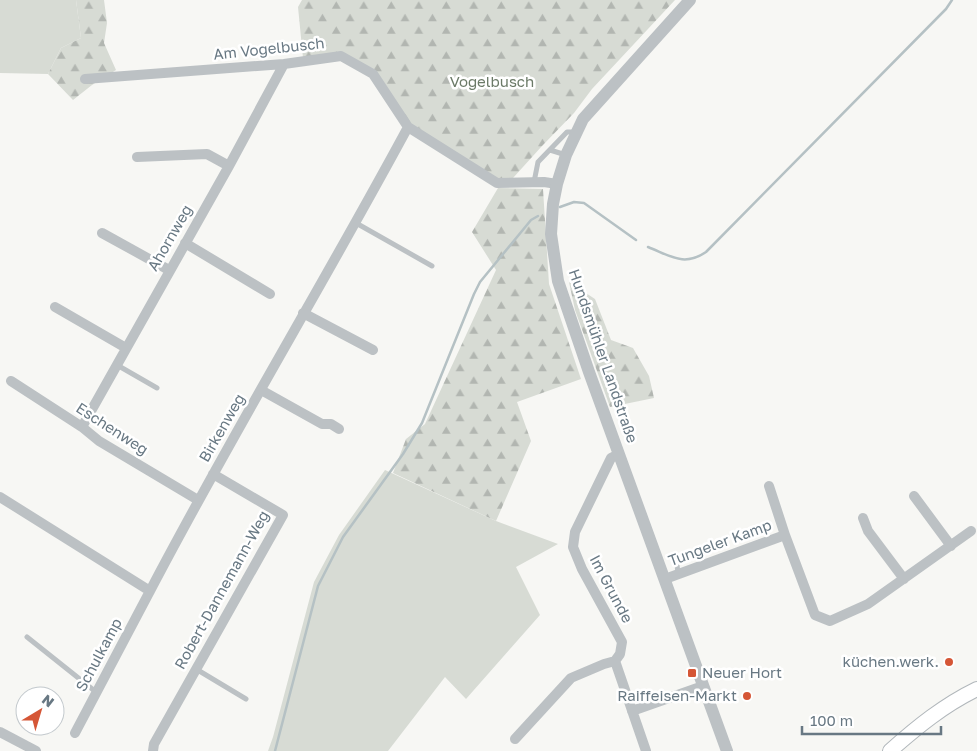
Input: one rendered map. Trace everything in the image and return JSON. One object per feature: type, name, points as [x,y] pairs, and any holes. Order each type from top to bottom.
[{"type":"main road","points":[[890,751],[921,723],[977,689]]},
{"type":"street","name":"Hundsmühler Landstraße","points":[[690,0],[589,110],[576,132],[566,155],[557,184],[553,204],[551,234],[558,281],[588,372],[727,751]]},
{"type":"street","name":"Am Vogelbusch","points":[[85,79],[284,64],[341,56],[373,74],[408,127],[496,183],[534,182],[557,184]]},
{"type":"street","name":"Ahornweg","points":[[82,426],[229,166],[284,64]]},
{"type":"street","name":"Birkenweg","points":[[150,591],[198,500],[356,223],[408,127]]},
{"type":"street","points":[[137,157],[208,154],[229,166]]},
{"type":"street","points":[[102,233],[169,270]]},
{"type":"street","points":[[185,244],[270,294]]},
{"type":"street","points":[[55,307],[126,348]]},
{"type":"street","points":[[303,313],[373,350]]},
{"type":"street","name":"Eschenweg","points":[[10,381],[82,426],[99,440],[198,500]]},
{"type":"street","points":[[261,390],[322,424],[331,424],[339,429]]},
{"type":"street","name":"Im Grunde","points":[[615,661],[620,654],[622,642],[582,568],[573,547],[575,532],[610,458],[619,454]]},
{"type":"street","name":"Robert-Dannemann-Weg","points":[[153,751],[154,744],[283,515],[213,474]]},
{"type":"street","name":"Tungeler Kamp","points":[[769,486],[815,615],[830,621],[868,604],[971,531]]},
{"type":"street","points":[[914,496],[951,546]]},
{"type":"street","points":[[0,497],[150,591]]},
{"type":"street","points":[[863,518],[868,531],[904,579]]},
{"type":"street","name":"Tungeler Kamp","points":[[665,579],[677,569],[785,535]]},
{"type":"street","name":"Schulkamp","points":[[75,733],[150,591]]},
{"type":"street","points":[[515,739],[571,678],[615,661],[646,751]]},
{"type":"street","points":[[632,712],[703,686]]},
{"type":"street","points":[[0,732],[36,751]]},
{"type":"lane","points":[[534,182],[538,162],[567,132],[576,132]]},
{"type":"lane","points":[[550,150],[566,155]]},
{"type":"lane","points":[[356,223],[432,266]]},
{"type":"lane","points":[[116,365],[157,388]]},
{"type":"lane","points":[[27,637],[96,692]]},
{"type":"lane","points":[[196,669],[246,699]]},
{"type":"green space","points":[[0,0],[76,0],[81,38],[61,48],[48,74],[0,73]]},
{"type":"green space","points":[[76,0],[104,0],[107,23],[104,43],[116,70],[73,100],[48,74],[61,48],[81,38]]},
{"type":"green space","name":"Vogelbusch","points":[[302,0],[675,0],[513,178],[497,179],[413,129],[374,73],[343,54],[303,58],[298,7]]},
{"type":"green space","points":[[498,188],[543,189],[549,284],[581,379],[517,402],[531,441],[496,521],[393,473],[406,439],[425,424],[496,270],[472,232]]},
{"type":"green space","points":[[569,282],[595,299],[611,340],[633,348],[649,376],[654,398],[610,407],[575,310]]},
{"type":"green space","points":[[385,470],[496,521],[558,544],[516,567],[540,615],[466,699],[445,677],[388,751],[268,751],[314,582],[339,535]]},
{"type":"waterway","points":[[648,247],[684,259],[691,259],[706,252],[946,9],[952,0]]},
{"type":"waterway","points":[[560,207],[574,202],[584,203],[636,240]]},
{"type":"waterway","points":[[275,751],[318,586],[343,537],[403,454],[422,423],[480,282],[531,220],[538,216]]},
{"type":"place","name":"küchen.werk.","points":[[949,662]]},
{"type":"place","name":"Neuer Hort","points":[[692,673]]},
{"type":"place","name":"Raiffeisen-Markt","points":[[747,696]]}]
